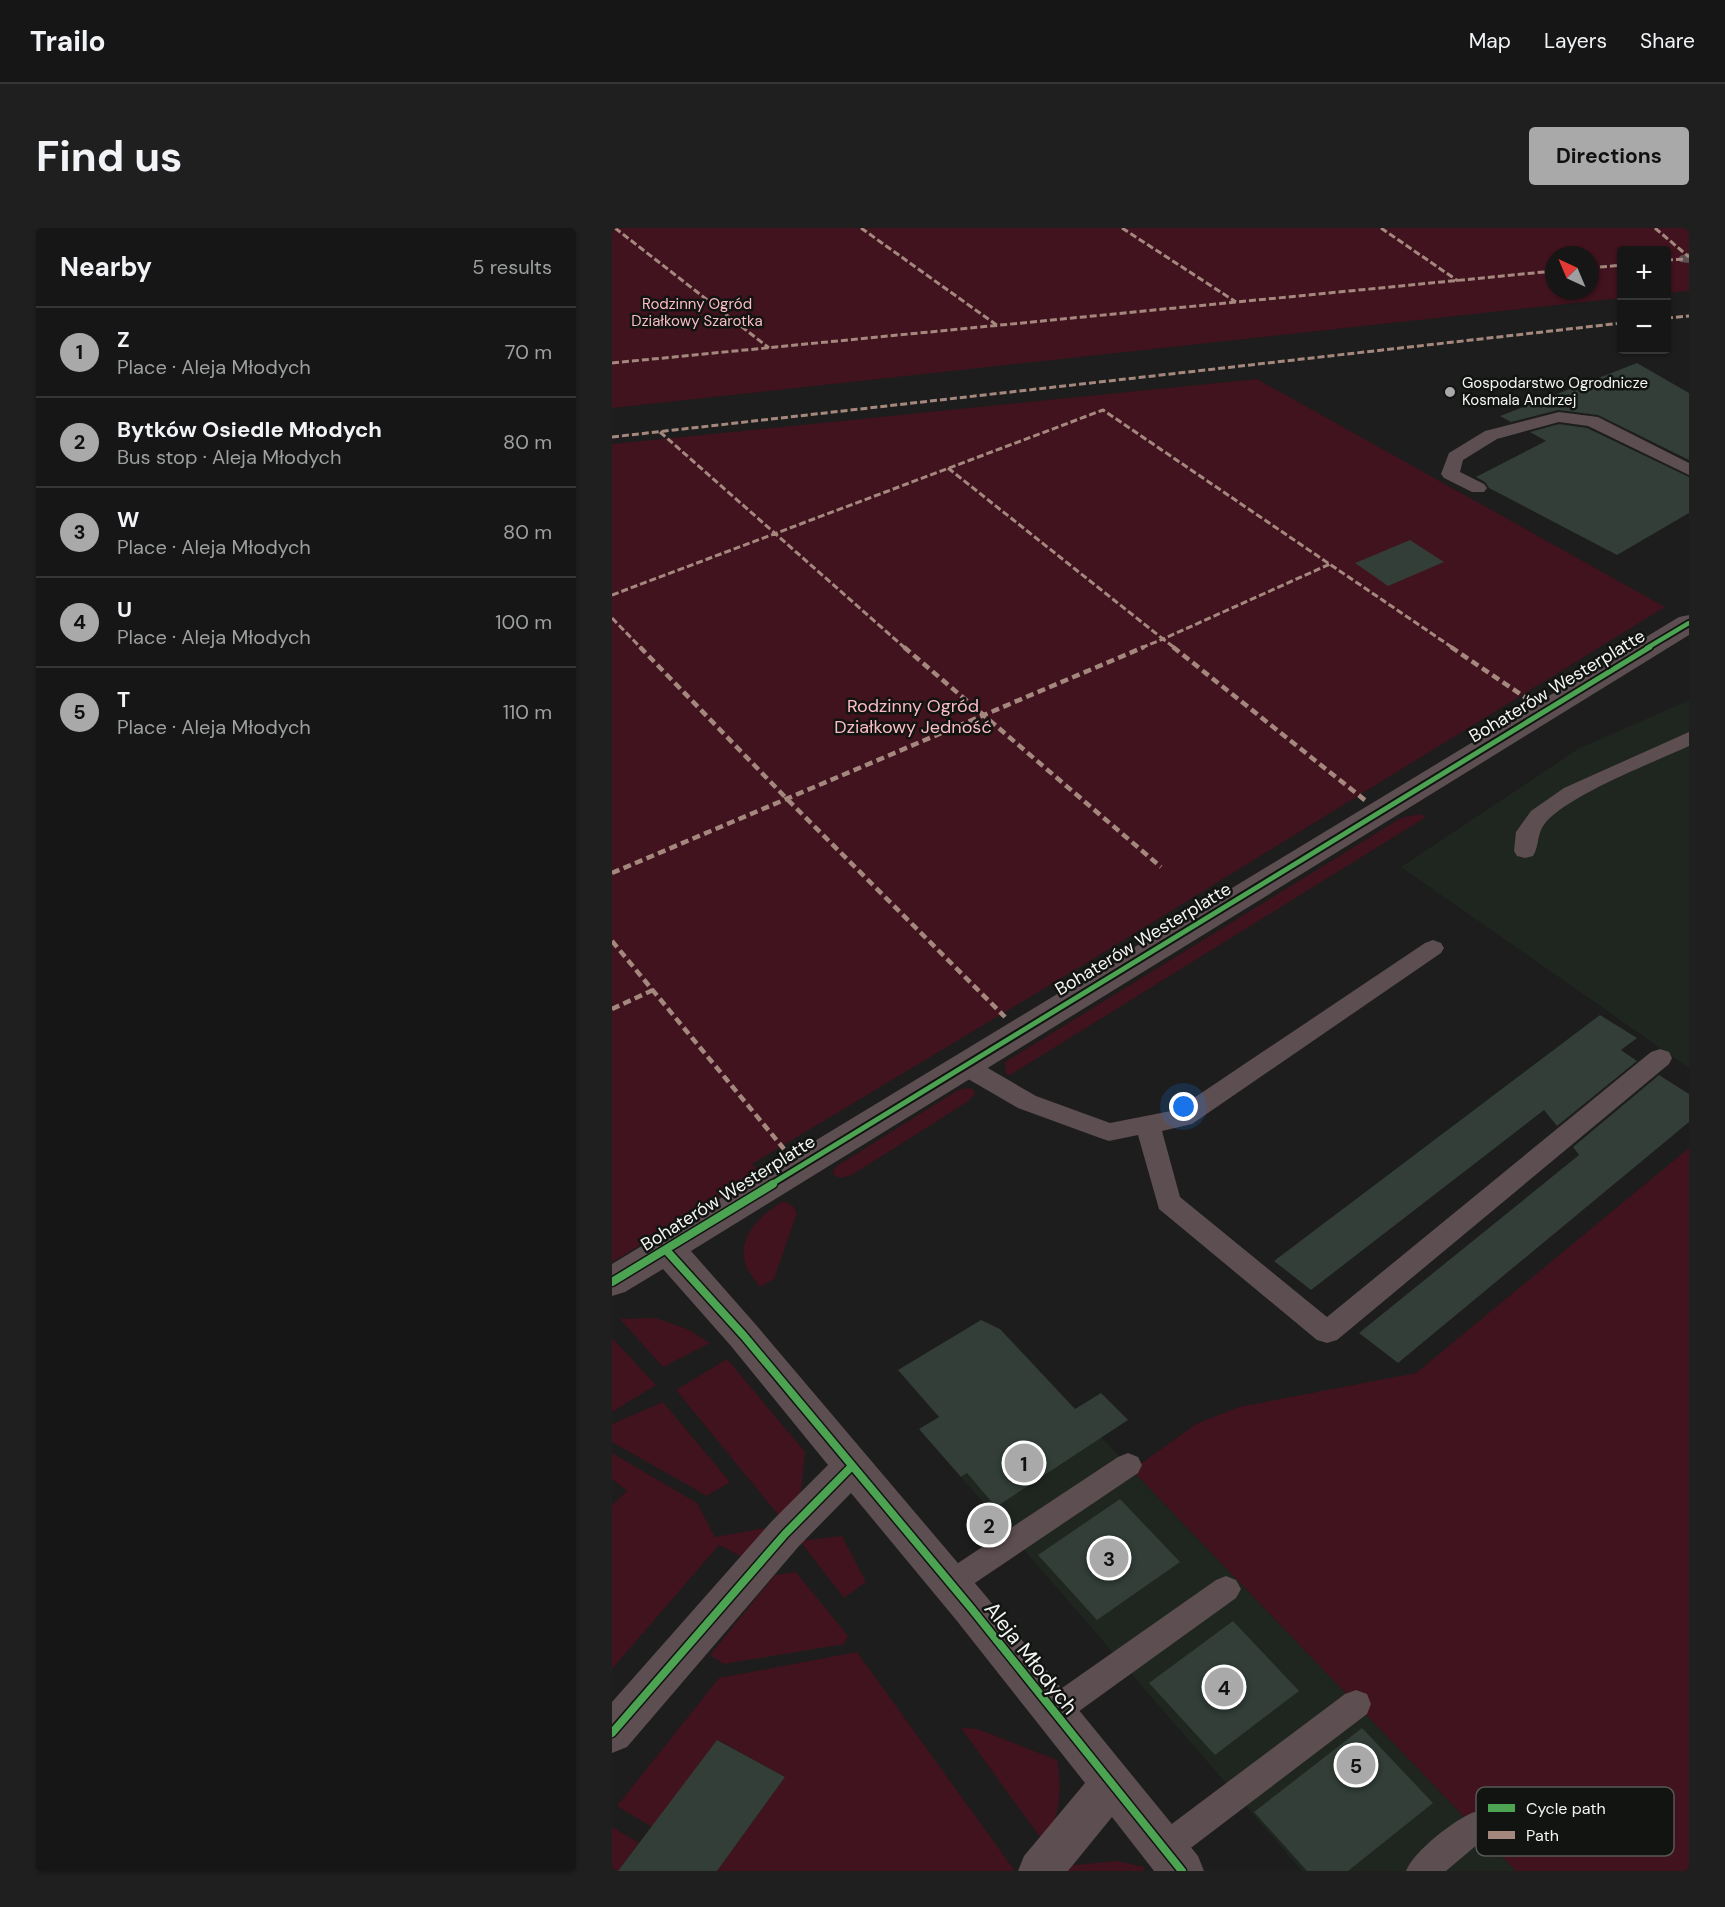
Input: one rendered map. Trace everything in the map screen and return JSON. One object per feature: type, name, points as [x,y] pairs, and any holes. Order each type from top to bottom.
[{"type":"street","name":"Bohaterów Westerplatte","points":[[612,1282],[1689,623]]},
{"type":"street","name":"Aleja Młodych","points":[[666,1250],[744,1336],[950,1584],[1173,1860]]},
{"type":"street","points":[[612,1733],[784,1534],[852,1466]]},
{"type":"street","points":[[1040,1871],[1112,1785]]},
{"type":"lane","points":[[1478,488],[1450,474],[1455,457],[1491,435],[1559,417],[1592,421],[1689,470]]},
{"type":"lane","points":[[1525,851],[1527,832],[1539,816],[1556,804],[1572,793],[1689,738]]},
{"type":"lane","points":[[965,1066],[1027,1102],[1109,1132],[1183,1118],[1433,948]]},
{"type":"lane","points":[[1148,1124],[1168,1202],[1328,1332],[1660,1058]]},
{"type":"lane","points":[[950,1584],[1128,1465]]},
{"type":"lane","points":[[1053,1712],[1226,1589]]},
{"type":"lane","points":[[1173,1860],[1356,1704]]},
{"type":"lane","points":[[1422,1871],[1474,1827]]},
{"type":"shaded area","points":[[1689,700],[1689,1068],[1401,867],[1578,749]]},
{"type":"shaded area","points":[[1072,1406],[1476,1829],[1476,1856],[1502,1856],[1516,1871],[1302,1871],[961,1477]]},
{"type":"green space","name":"Rodzinny Ogród Działkowy Szarotka","points":[[612,228],[1689,228],[1689,291],[1671,293],[1671,246],[1617,246],[1617,298],[612,408]]},
{"type":"green space","name":"Rodzinny Ogród Działkowy Jedność","points":[[1257,379],[1665,607],[1080,967],[752,1164],[760,1173],[612,1262],[612,444]]},
{"type":"green space","points":[[1420,814],[1426,817],[1010,1075],[1006,1074],[1005,1062],[1401,818]]},
{"type":"green space","points":[[973,1089],[975,1094],[967,1102],[852,1175],[840,1178],[834,1175],[833,1170],[837,1166],[958,1090]]},
{"type":"green space","points":[[1689,1148],[1689,1871],[1516,1871],[1502,1856],[1674,1856],[1674,1787],[1476,1787],[1476,1829],[1132,1470],[1196,1424],[1239,1407],[1416,1373]]},
{"type":"green space","points":[[784,1201],[793,1206],[797,1213],[774,1279],[760,1287],[747,1268],[744,1247],[752,1228]]},
{"type":"green space","points":[[656,1318],[687,1329],[710,1343],[663,1367],[620,1319]]},
{"type":"green space","points":[[612,1338],[656,1385],[612,1412]]},
{"type":"green space","points":[[727,1359],[805,1452],[800,1502],[784,1522],[676,1390]]},
{"type":"green space","points":[[663,1402],[730,1482],[707,1496],[612,1442],[612,1424]]},
{"type":"green space","points":[[612,1453],[697,1503],[715,1537],[765,1528],[774,1540],[748,1560],[719,1545],[612,1669],[612,1505],[627,1491],[612,1479]]},
{"type":"green space","points":[[842,1536],[866,1582],[844,1598],[800,1541]]},
{"type":"green space","points":[[796,1572],[848,1636],[844,1644],[724,1664],[710,1655],[775,1575]]},
{"type":"green space","points":[[857,1652],[1015,1871],[717,1871],[785,1777],[718,1740],[652,1827],[617,1806],[719,1678]]},
{"type":"green space","points":[[961,1728],[978,1729],[1057,1760],[1060,1793],[1057,1814],[1045,1844]]},
{"type":"green space","points":[[612,1827],[639,1843],[618,1871],[612,1871]]},
{"type":"green space","points":[[1117,1861],[1144,1867],[1144,1871],[1055,1871],[1075,1865]]},
{"type":"building","points":[[1637,363],[1689,393],[1689,460],[1598,415],[1558,410],[1511,422],[1500,416]]},
{"type":"building","points":[[1559,424],[1587,428],[1689,477],[1689,513],[1617,555],[1489,488],[1485,482],[1476,477],[1546,441],[1530,432]]},
{"type":"building","points":[[1410,540],[1444,562],[1388,586],[1355,563]]},
{"type":"building","points":[[1600,1015],[1637,1038],[1621,1050],[1637,1061],[1557,1126],[1544,1110],[1311,1290],[1274,1261]]},
{"type":"building","points":[[1659,1075],[1689,1094],[1689,1122],[1398,1363],[1359,1333],[1579,1155],[1573,1147]]},
{"type":"building","points":[[981,1320],[1000,1329],[1075,1409],[1101,1393],[1128,1420],[996,1507],[967,1473],[961,1477],[919,1429],[939,1417],[898,1370]]},
{"type":"building","points":[[1120,1499],[1180,1562],[1097,1620],[1038,1555]]},
{"type":"building","points":[[1233,1621],[1299,1691],[1215,1755],[1149,1683]]},
{"type":"building","points":[[1362,1728],[1433,1803],[1348,1871],[1307,1871],[1254,1812]]},
{"type":"building","points":[[717,1740],[785,1777],[717,1871],[618,1871]]},
{"type":"marked path","points":[[615,228],[769,348]]},
{"type":"marked path","points":[[861,228],[998,326]]},
{"type":"marked path","points":[[1122,228],[1236,302]]},
{"type":"marked path","points":[[1381,228],[1458,281]]},
{"type":"marked path","points":[[1655,228],[1689,257]]},
{"type":"marked path","points":[[1671,260],[1686,259]]},
{"type":"marked path","points":[[1599,267],[1617,265]]},
{"type":"marked path","points":[[612,363],[1545,272]]},
{"type":"marked path","points":[[1671,318],[1689,316]]},
{"type":"marked path","points":[[612,437],[1617,324]]},
{"type":"marked path","points":[[612,595],[1103,410],[1532,702]]},
{"type":"marked path","points":[[660,432],[982,716],[1161,867]]},
{"type":"marked path","points":[[948,468],[1163,639],[1330,564]]},
{"type":"marked path","points":[[612,618],[787,799],[1005,1017]]},
{"type":"marked path","points":[[612,873],[1163,639],[1366,801]]},
{"type":"marked path","points":[[612,941],[784,1149]]},
{"type":"marked path","points":[[612,1009],[653,990]]},
{"type":"cycle path","points":[[612,1282],[1689,623]]},
{"type":"cycle path","points":[[666,1250],[744,1336],[971,1608],[1182,1871]]},
{"type":"cycle path","points":[[612,1733],[785,1534],[852,1466]]},
{"type":"place","name":"Gospodarstwo Ogrodnicze Kosmala Andrzej","points":[[1450,392]]},
{"type":"place","name":"Z","points":[[1024,1463]]},
{"type":"place","name":"Bytków Osiedle Młodych","points":[[989,1525]]},
{"type":"place","name":"W","points":[[1109,1558]]},
{"type":"place","name":"U","points":[[1224,1687]]},
{"type":"place","name":"T","points":[[1356,1765]]}]
